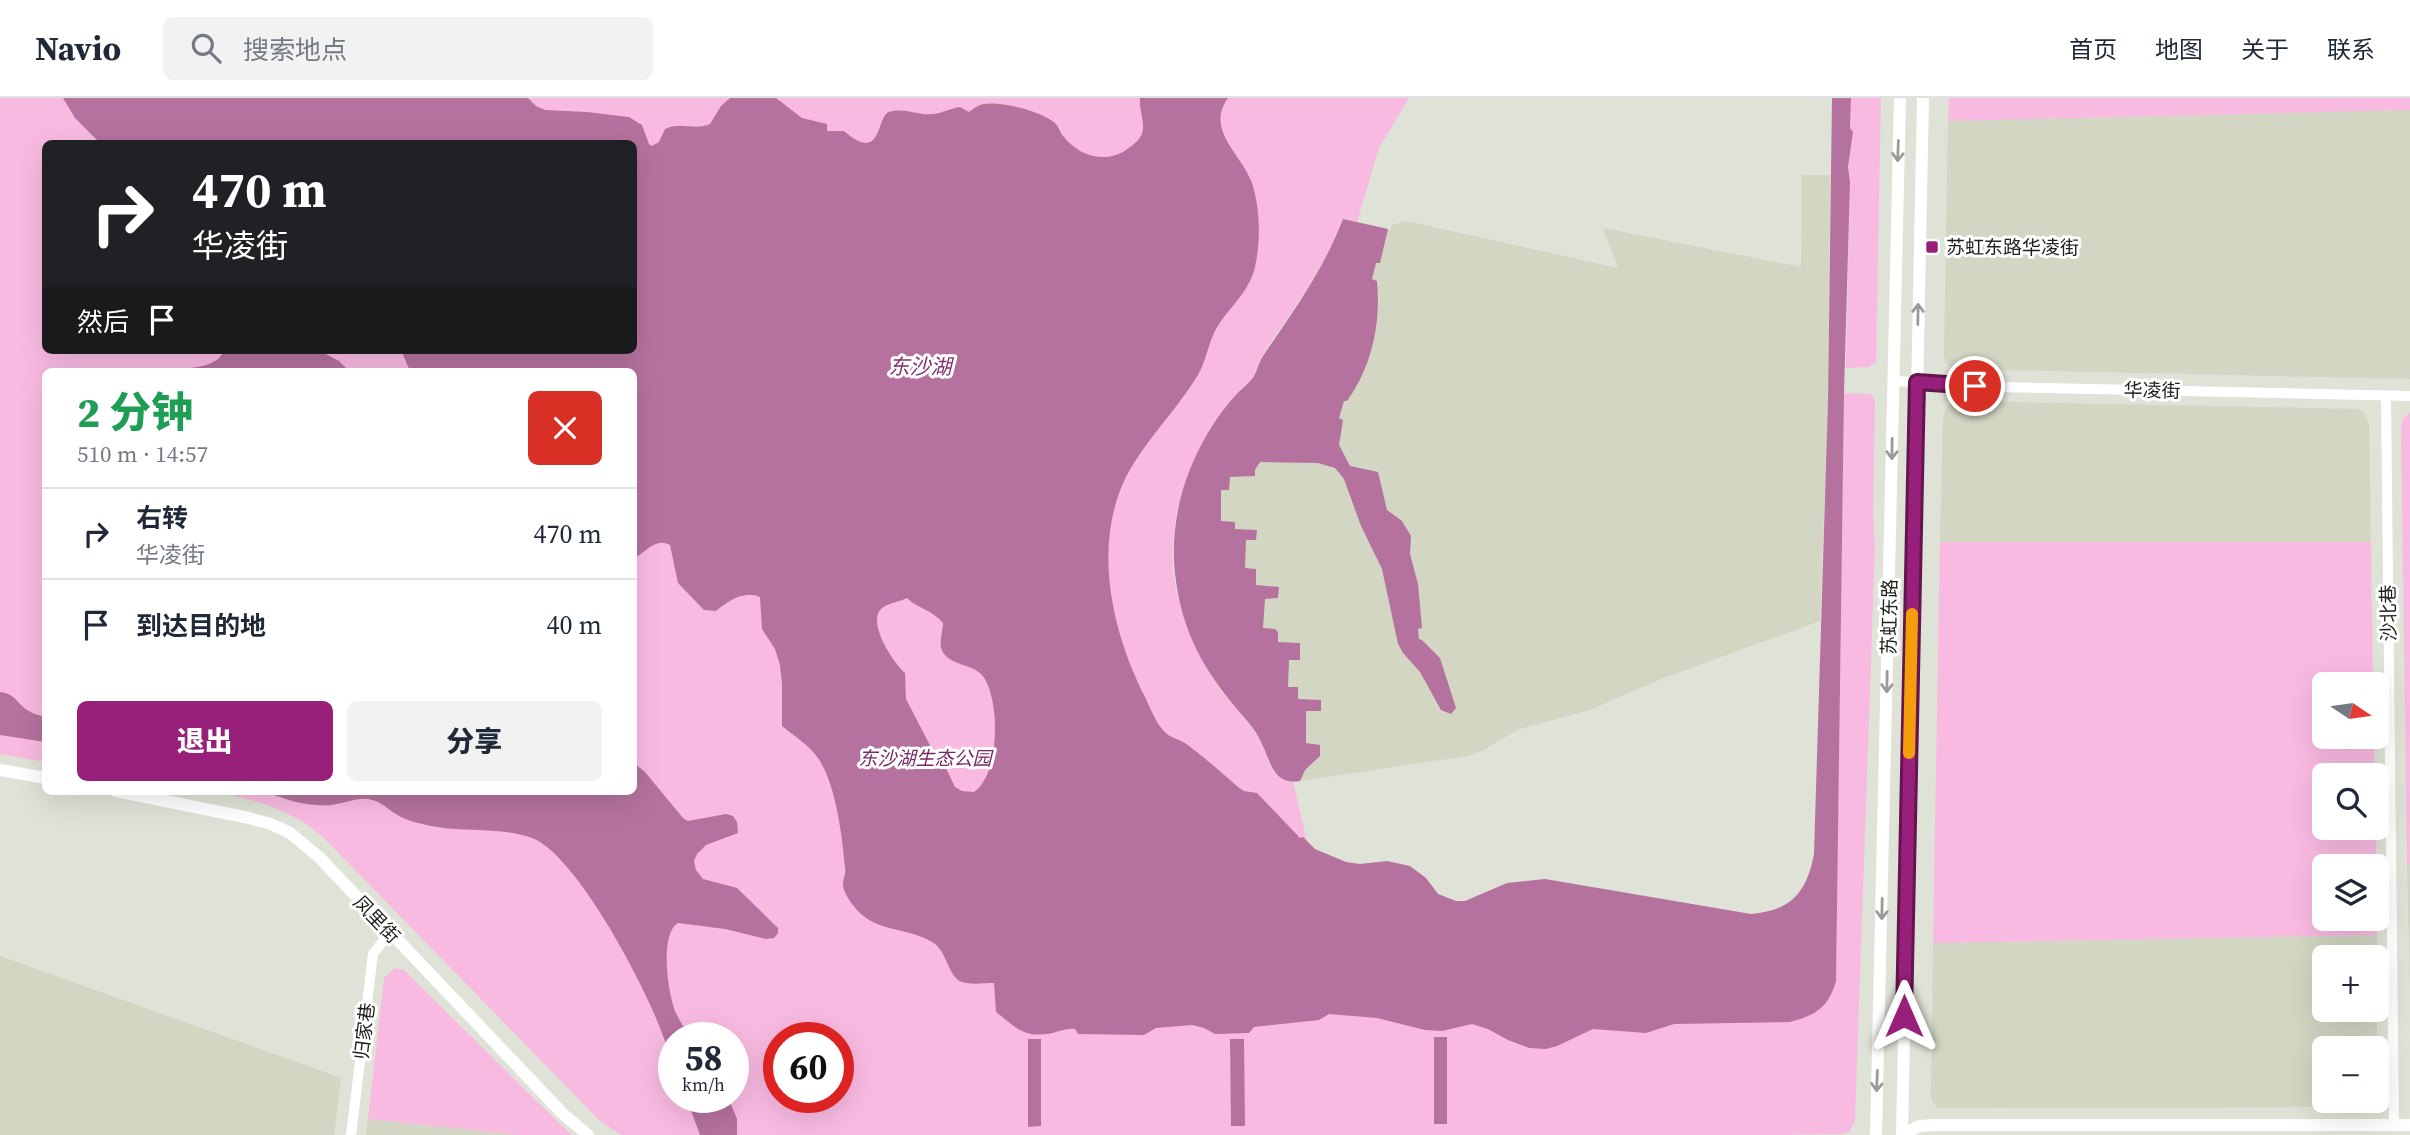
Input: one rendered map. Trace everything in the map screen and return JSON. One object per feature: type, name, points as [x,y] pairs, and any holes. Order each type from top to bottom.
[{"type":"main road","name":"苏虹东路","points":[[1876,1135],[1900,98]]},
{"type":"main road","name":"苏虹东路","points":[[1902,1135],[1923,98]]},
{"type":"main road","points":[[0,770],[42,777]]},
{"type":"main road","name":"凤里街","points":[[136,795],[249,818],[271,824],[290,834],[319,857],[564,1114],[588,1135]]},
{"type":"main road","points":[[1902,1135],[1919,1126],[1933,1125],[2410,1125]]},
{"type":"street","name":"华凌街","points":[[1894,381],[1948,386],[2410,396]]},
{"type":"street","name":"沙北巷","points":[[2386,396],[2394,1125]]},
{"type":"street","name":"归家巷","points":[[351,1135],[373,954],[390,932]]},
{"type":"shaded area","points":[[2410,110],[2410,379],[1961,369],[1946,363],[1948,121]]},
{"type":"shaded area","points":[[1802,175],[1830,175],[1828,400],[1820,621],[1661,679],[1590,710],[1519,729],[1482,751],[1467,756],[1293,782],[1174,541],[1343,219],[1390,230],[1392,225],[1406,221],[1618,268],[1603,228],[1801,267]]},
{"type":"shaded area","points":[[1955,401],[2358,409],[2363,412],[2369,424],[2371,542],[1940,542],[1943,417],[1947,406]]},
{"type":"shaded area","points":[[2407,864],[2410,864],[2410,986]]},
{"type":"shaded area","points":[[2377,935],[2377,945],[2312,945],[2312,1022],[2377,1022],[2377,1036],[2312,1036],[2312,1107],[1938,1108],[1931,1095],[1933,943]]},
{"type":"shaded area","points":[[0,956],[341,1078],[334,1135],[0,1135]]},
{"type":"shaded area","points":[[368,1119],[517,1135],[366,1135]]},
{"type":"green space","name":"东沙湖生态公园","points":[[0,98],[1409,98],[1379,148],[1357,222],[1343,219],[1317,273],[1262,356],[1253,378],[1232,399],[1203,443],[1182,492],[1176,518],[1173,571],[1178,597],[1207,668],[1253,730],[1273,769],[1293,782],[1307,841],[1315,849],[1332,858],[1333,914],[1836,981],[1844,393],[1873,396],[1875,547],[1855,1120],[1850,1131],[1844,1134],[1778,1135],[621,1135],[599,1120],[322,836],[283,812],[231,795],[637,795],[637,368],[42,368],[42,761],[0,754]]},
{"type":"green space","points":[[1851,98],[1881,98],[1876,362],[1868,367],[1846,368],[1850,182],[1848,167],[1853,133],[1850,129]]},
{"type":"green space","points":[[1949,98],[2410,98],[2410,110],[1948,121]]},
{"type":"green space","points":[[2410,412],[2410,864],[2407,864],[2401,426],[2403,419]]},
{"type":"green space","points":[[1940,542],[2371,542],[2373,672],[2312,672],[2312,749],[2374,749],[2375,763],[2312,763],[2312,840],[2376,840],[2376,854],[2312,854],[2312,931],[2377,931],[2377,935],[1933,943]]},
{"type":"green space","points":[[394,968],[404,970],[571,1135],[517,1135],[368,1119],[384,978]]},
{"type":"water","name":"东沙湖","points":[[63,98],[528,98],[545,110],[629,117],[642,125],[652,146],[659,142],[665,129],[710,124],[721,106],[730,98],[776,98],[802,118],[827,124],[827,131],[844,131],[866,143],[876,136],[889,112],[900,110],[933,114],[960,107],[969,112],[978,106],[995,104],[1017,107],[1049,118],[1077,149],[1093,156],[1110,157],[1126,150],[1140,137],[1143,126],[1140,98],[1228,98],[1220,121],[1227,141],[1252,183],[1257,203],[1259,235],[1255,267],[1248,285],[1214,333],[1199,373],[1126,477],[1110,531],[1110,588],[1123,645],[1133,672],[1160,726],[1168,735],[1185,743],[1238,787],[1257,793],[1300,838],[1303,837],[1315,849],[1346,862],[1360,864],[1387,861],[1410,866],[1426,878],[1438,894],[1456,901],[1465,901],[1507,883],[1545,879],[1751,914],[1777,909],[1795,897],[1807,879],[1814,854],[1828,400],[1832,98],[1851,98],[1850,128],[1853,132],[1848,167],[1850,182],[1844,393],[1836,981],[1833,990],[1820,1009],[1790,1022],[1674,1024],[1646,1033],[1593,1029],[1546,1049],[1529,1048],[1472,1024],[1442,1031],[1425,1030],[1377,1018],[1329,1014],[1319,1020],[1254,1027],[1249,1033],[1215,1034],[1192,1025],[1156,1028],[1144,1035],[1078,1034],[1075,1029],[1038,1034],[1025,1032],[996,1012],[994,983],[958,980],[935,944],[916,935],[874,923],[857,910],[847,897],[843,886],[844,854],[834,796],[818,758],[782,726],[780,665],[775,649],[762,629],[760,597],[742,596],[716,611],[704,610],[678,583],[670,545],[655,544],[637,556],[637,368],[409,368],[403,354],[637,354],[637,140],[97,140],[75,118]],"holes":[[[907,598],[943,623],[941,643],[944,654],[953,661],[978,671],[988,686],[992,701],[995,718],[993,754],[983,783],[974,792],[955,787],[945,766],[935,755],[906,699],[905,673],[888,652],[879,633],[877,623],[881,609]]]},
{"type":"water","points":[[1343,219],[1388,229],[1380,263],[1376,263],[1372,279],[1377,281],[1378,297],[1373,344],[1356,388],[1347,401],[1344,401],[1339,418],[1343,420],[1339,445],[1350,466],[1378,472],[1387,510],[1402,521],[1411,536],[1410,554],[1418,584],[1422,628],[1418,629],[1419,639],[1440,658],[1456,708],[1451,714],[1441,710],[1420,672],[1398,644],[1382,569],[1361,526],[1344,479],[1335,468],[1318,463],[1260,462],[1255,476],[1230,477],[1229,490],[1221,490],[1221,521],[1235,522],[1235,529],[1257,530],[1256,540],[1246,540],[1245,568],[1256,569],[1256,585],[1279,587],[1278,598],[1265,599],[1263,628],[1275,629],[1278,632],[1278,642],[1300,643],[1300,660],[1289,660],[1288,687],[1298,687],[1298,699],[1321,700],[1321,711],[1306,711],[1306,743],[1320,745],[1320,756],[1305,770],[1300,781],[1291,781],[1283,779],[1273,769],[1256,733],[1216,683],[1189,633],[1175,574],[1175,527],[1186,480],[1206,437],[1233,398],[1254,377],[1261,359],[1317,273]]},
{"type":"water","points":[[326,354],[346,368],[190,368],[211,363],[221,356]]},
{"type":"water","points":[[0,692],[10,695],[31,712],[42,716],[42,742],[0,735]]},
{"type":"water","points":[[637,765],[688,821],[726,814],[733,816],[737,822],[738,833],[706,845],[694,861],[696,870],[703,879],[737,888],[778,928],[778,933],[774,938],[766,939],[725,929],[678,923],[672,929],[669,939],[667,966],[673,1005],[681,1022],[658,1024],[618,942],[584,889],[549,848],[532,838],[520,835],[416,822],[368,799],[332,805],[306,804],[275,795],[637,795]]},
{"type":"water","points":[[1434,1037],[1447,1037],[1447,1124],[1434,1124]]},
{"type":"water","points":[[1028,1039],[1041,1039],[1041,1126],[1028,1127]]},
{"type":"water","points":[[1230,1039],[1244,1039],[1245,1126],[1231,1126]]},
{"type":"water","points":[[692,1113],[735,1113],[737,1135],[700,1135]]},
{"type":"slow traffic","points":[[1909,753],[1912,614]]},
{"type":"place","name":"苏虹东路华凌街","points":[[1932,247]]},
{"type":"route","points":[[1904,1016],[1917,382],[1975,386]]}]
